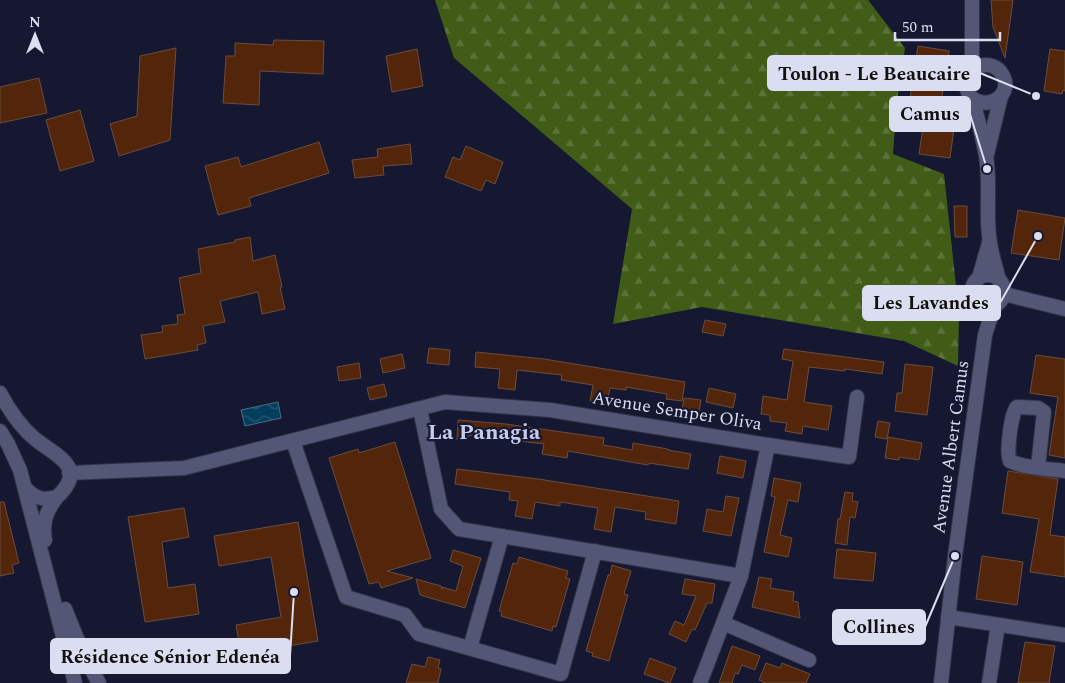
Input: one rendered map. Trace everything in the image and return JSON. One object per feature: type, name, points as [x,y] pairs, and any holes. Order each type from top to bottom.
[{"type":"street","points":[[972,0],[972,70],[966,82],[975,109],[986,158],[989,242],[999,280]]},
{"type":"street","points":[[973,26],[983,57],[987,64],[998,69],[1004,78],[1005,85],[986,158]]},
{"type":"street","points":[[972,70],[987,64]]},
{"type":"street","points":[[969,95],[985,104],[1001,96]]},
{"type":"street","points":[[979,278],[993,276],[1003,285],[1004,294],[994,306],[987,307],[979,304],[972,294],[972,288],[979,278],[989,242]]},
{"type":"street","points":[[1004,294],[1065,309]]},
{"type":"street","name":"Avenue Albert Camus","points":[[979,304],[985,336]]},
{"type":"street","name":"Avenue Albert Camus","points":[[941,683],[985,336],[994,306]]},
{"type":"street","points":[[0,393],[17,420],[35,439],[63,459],[69,473],[68,484],[48,508],[43,528],[66,615],[85,658],[99,683]]},
{"type":"street","points":[[768,444],[849,457],[857,396]]},
{"type":"street","name":"Avenue Semper Oliva","points":[[69,473],[184,468],[445,402],[550,410],[768,444],[741,576],[700,683]]},
{"type":"street","points":[[420,409],[441,509],[459,529],[741,576]]},
{"type":"street","points":[[0,431],[14,456],[26,489],[75,683]]},
{"type":"street","points":[[293,441],[346,597],[406,615],[419,634],[561,674],[595,552]]},
{"type":"street","points":[[1038,467],[1065,471]]},
{"type":"street","points":[[26,489],[34,496],[42,499],[56,497]]},
{"type":"street","points":[[470,648],[502,536]]},
{"type":"street","points":[[948,617],[1065,635]]},
{"type":"street","points":[[723,623],[810,660]]},
{"type":"street","points":[[990,683],[998,625]]},
{"type":"street","points":[[64,636],[82,683]]},
{"type":"green space","points":[[435,0],[868,0],[905,48],[897,101],[893,154],[944,174],[959,314],[958,366],[904,341],[702,307],[613,324],[632,209],[454,58]]},
{"type":"water","points":[[278,402],[281,418],[245,426],[241,410]]},
{"type":"building","points":[[991,0],[1013,0],[1005,58],[993,27]]},
{"type":"building","points":[[274,40],[324,41],[323,74],[260,71],[259,105],[223,103],[226,56],[235,56],[235,43],[273,45]]},
{"type":"building","points":[[918,46],[949,51],[941,103],[957,106],[950,158],[919,154],[927,101],[910,99]]},
{"type":"building","points":[[176,48],[170,140],[119,156],[110,124],[137,116],[140,56]]},
{"type":"building","points":[[417,49],[423,86],[392,92],[386,56]]},
{"type":"building","points":[[1050,49],[1065,51],[1065,91],[1063,90],[1062,94],[1044,91]]},
{"type":"building","points":[[39,78],[47,113],[0,123],[0,87]]},
{"type":"building","points":[[80,110],[94,161],[60,171],[46,120]]},
{"type":"building","points":[[319,142],[329,173],[249,198],[251,206],[218,215],[205,166],[238,157],[241,167]]},
{"type":"building","points":[[410,144],[412,164],[383,166],[384,175],[355,178],[352,160],[378,157],[377,149]]},
{"type":"building","points":[[466,146],[503,162],[495,184],[486,180],[481,191],[445,177],[453,157],[460,160]]},
{"type":"building","points":[[954,206],[967,206],[967,237],[955,237]]},
{"type":"building","points":[[1018,210],[1065,218],[1059,260],[1011,253]]},
{"type":"building","points":[[250,237],[253,261],[275,255],[285,309],[262,314],[258,292],[220,301],[225,322],[203,326],[206,343],[197,345],[198,350],[145,359],[141,335],[163,332],[162,326],[178,324],[177,315],[185,314],[179,278],[201,273],[198,249]]},
{"type":"building","points":[[705,320],[726,324],[723,336],[702,332]]},
{"type":"building","points":[[429,348],[450,350],[449,365],[427,363]]},
{"type":"building","points":[[784,349],[884,362],[882,374],[809,367],[804,402],[832,406],[828,430],[803,426],[802,434],[785,431],[787,423],[770,421],[770,415],[761,414],[763,396],[787,400],[793,361],[782,359]]},
{"type":"building","points":[[476,352],[544,359],[685,382],[682,401],[666,399],[667,394],[626,387],[626,390],[610,388],[607,403],[590,401],[593,385],[561,380],[562,375],[517,370],[515,390],[498,388],[500,369],[475,367]]},
{"type":"building","points":[[402,354],[405,368],[383,373],[380,359]]},
{"type":"building","points":[[1036,355],[1065,359],[1065,458],[1049,455],[1058,397],[1030,393]]},
{"type":"building","points":[[359,363],[361,378],[339,381],[337,367]]},
{"type":"building","points":[[905,364],[933,367],[927,415],[895,411],[897,393],[902,393]]},
{"type":"building","points":[[384,384],[387,396],[370,400],[367,388]]},
{"type":"building","points":[[709,388],[736,394],[733,408],[706,402]]},
{"type":"building","points":[[684,398],[701,400],[698,418],[681,415]]},
{"type":"building","points":[[458,420],[506,424],[604,438],[603,445],[632,450],[633,443],[691,454],[688,469],[649,463],[648,465],[568,451],[567,458],[542,454],[544,444],[482,434],[481,432],[457,440]]},
{"type":"building","points":[[878,421],[890,423],[887,439],[875,437]]},
{"type":"building","points":[[888,437],[922,443],[919,460],[899,457],[899,460],[885,458]]},
{"type":"building","points":[[395,442],[431,558],[387,571],[413,578],[381,588],[379,582],[369,584],[329,458],[358,449],[359,453]]},
{"type":"building","points":[[720,456],[746,461],[743,478],[717,473]]},
{"type":"building","points":[[457,469],[538,479],[679,501],[676,524],[645,519],[646,512],[615,507],[611,532],[594,529],[598,508],[560,502],[560,506],[535,502],[532,519],[515,516],[518,501],[509,500],[510,492],[455,484]]},
{"type":"building","points":[[1008,471],[1058,479],[1050,535],[1065,537],[1065,577],[1030,572],[1039,519],[1002,513]]},
{"type":"building","points":[[774,478],[801,483],[798,502],[788,500],[780,535],[792,538],[788,557],[764,552],[775,497],[771,496]]},
{"type":"building","points":[[845,492],[853,493],[852,501],[858,502],[855,518],[850,517],[847,545],[835,543],[838,519],[840,519]]},
{"type":"building","points":[[726,496],[739,498],[731,536],[703,531],[707,509],[723,512]]},
{"type":"building","points":[[0,502],[4,502],[19,563],[12,565],[14,573],[0,576]]},
{"type":"building","points":[[184,508],[189,537],[162,542],[168,588],[195,584],[199,614],[145,622],[128,517]]},
{"type":"building","points":[[298,522],[318,641],[241,654],[236,625],[281,617],[271,557],[219,566],[214,536]]},
{"type":"building","points":[[837,549],[876,553],[873,581],[834,578]]},
{"type":"building","points":[[453,550],[481,558],[465,608],[420,595],[416,579],[441,586],[442,589],[442,587],[456,591],[463,566],[450,561]]},
{"type":"building","points":[[982,556],[1023,562],[1017,605],[976,599]]},
{"type":"building","points":[[519,557],[568,571],[566,578],[570,579],[556,627],[553,626],[552,631],[501,616],[502,612],[499,611],[513,563],[517,564]]},
{"type":"building","points":[[612,565],[631,571],[624,594],[628,595],[609,661],[592,656],[593,653],[586,651]]},
{"type":"building","points":[[759,577],[772,579],[770,588],[794,592],[793,601],[798,602],[800,618],[752,607]]},
{"type":"building","points":[[685,579],[715,584],[712,603],[707,603],[695,630],[692,629],[686,642],[669,634],[675,621],[684,625],[696,596],[682,594]]},
{"type":"building","points":[[1025,642],[1055,646],[1049,683],[1018,683]]},
{"type":"building","points":[[732,646],[760,656],[755,670],[742,665],[738,674],[735,673],[732,683],[719,683]]},
{"type":"building","points":[[428,657],[440,660],[438,668],[441,669],[438,683],[406,683],[412,664],[425,667]]},
{"type":"building","points":[[650,658],[676,668],[670,683],[644,674]]},
{"type":"building","points":[[766,663],[780,668],[782,663],[810,674],[806,683],[766,683],[759,680]]},
{"type":"place","name":"Toulon - Le Beaucaire","points":[[1036,96]]},
{"type":"place","name":"Camus","points":[[987,169]]},
{"type":"place","name":"Les Lavandes","points":[[1038,236]]},
{"type":"place","name":"Collines","points":[[955,556]]},
{"type":"place","name":"Résidence Sénior Edenéa","points":[[294,592]]},
{"type":"district","name":"La Panagia","points":[[484,432]]}]
